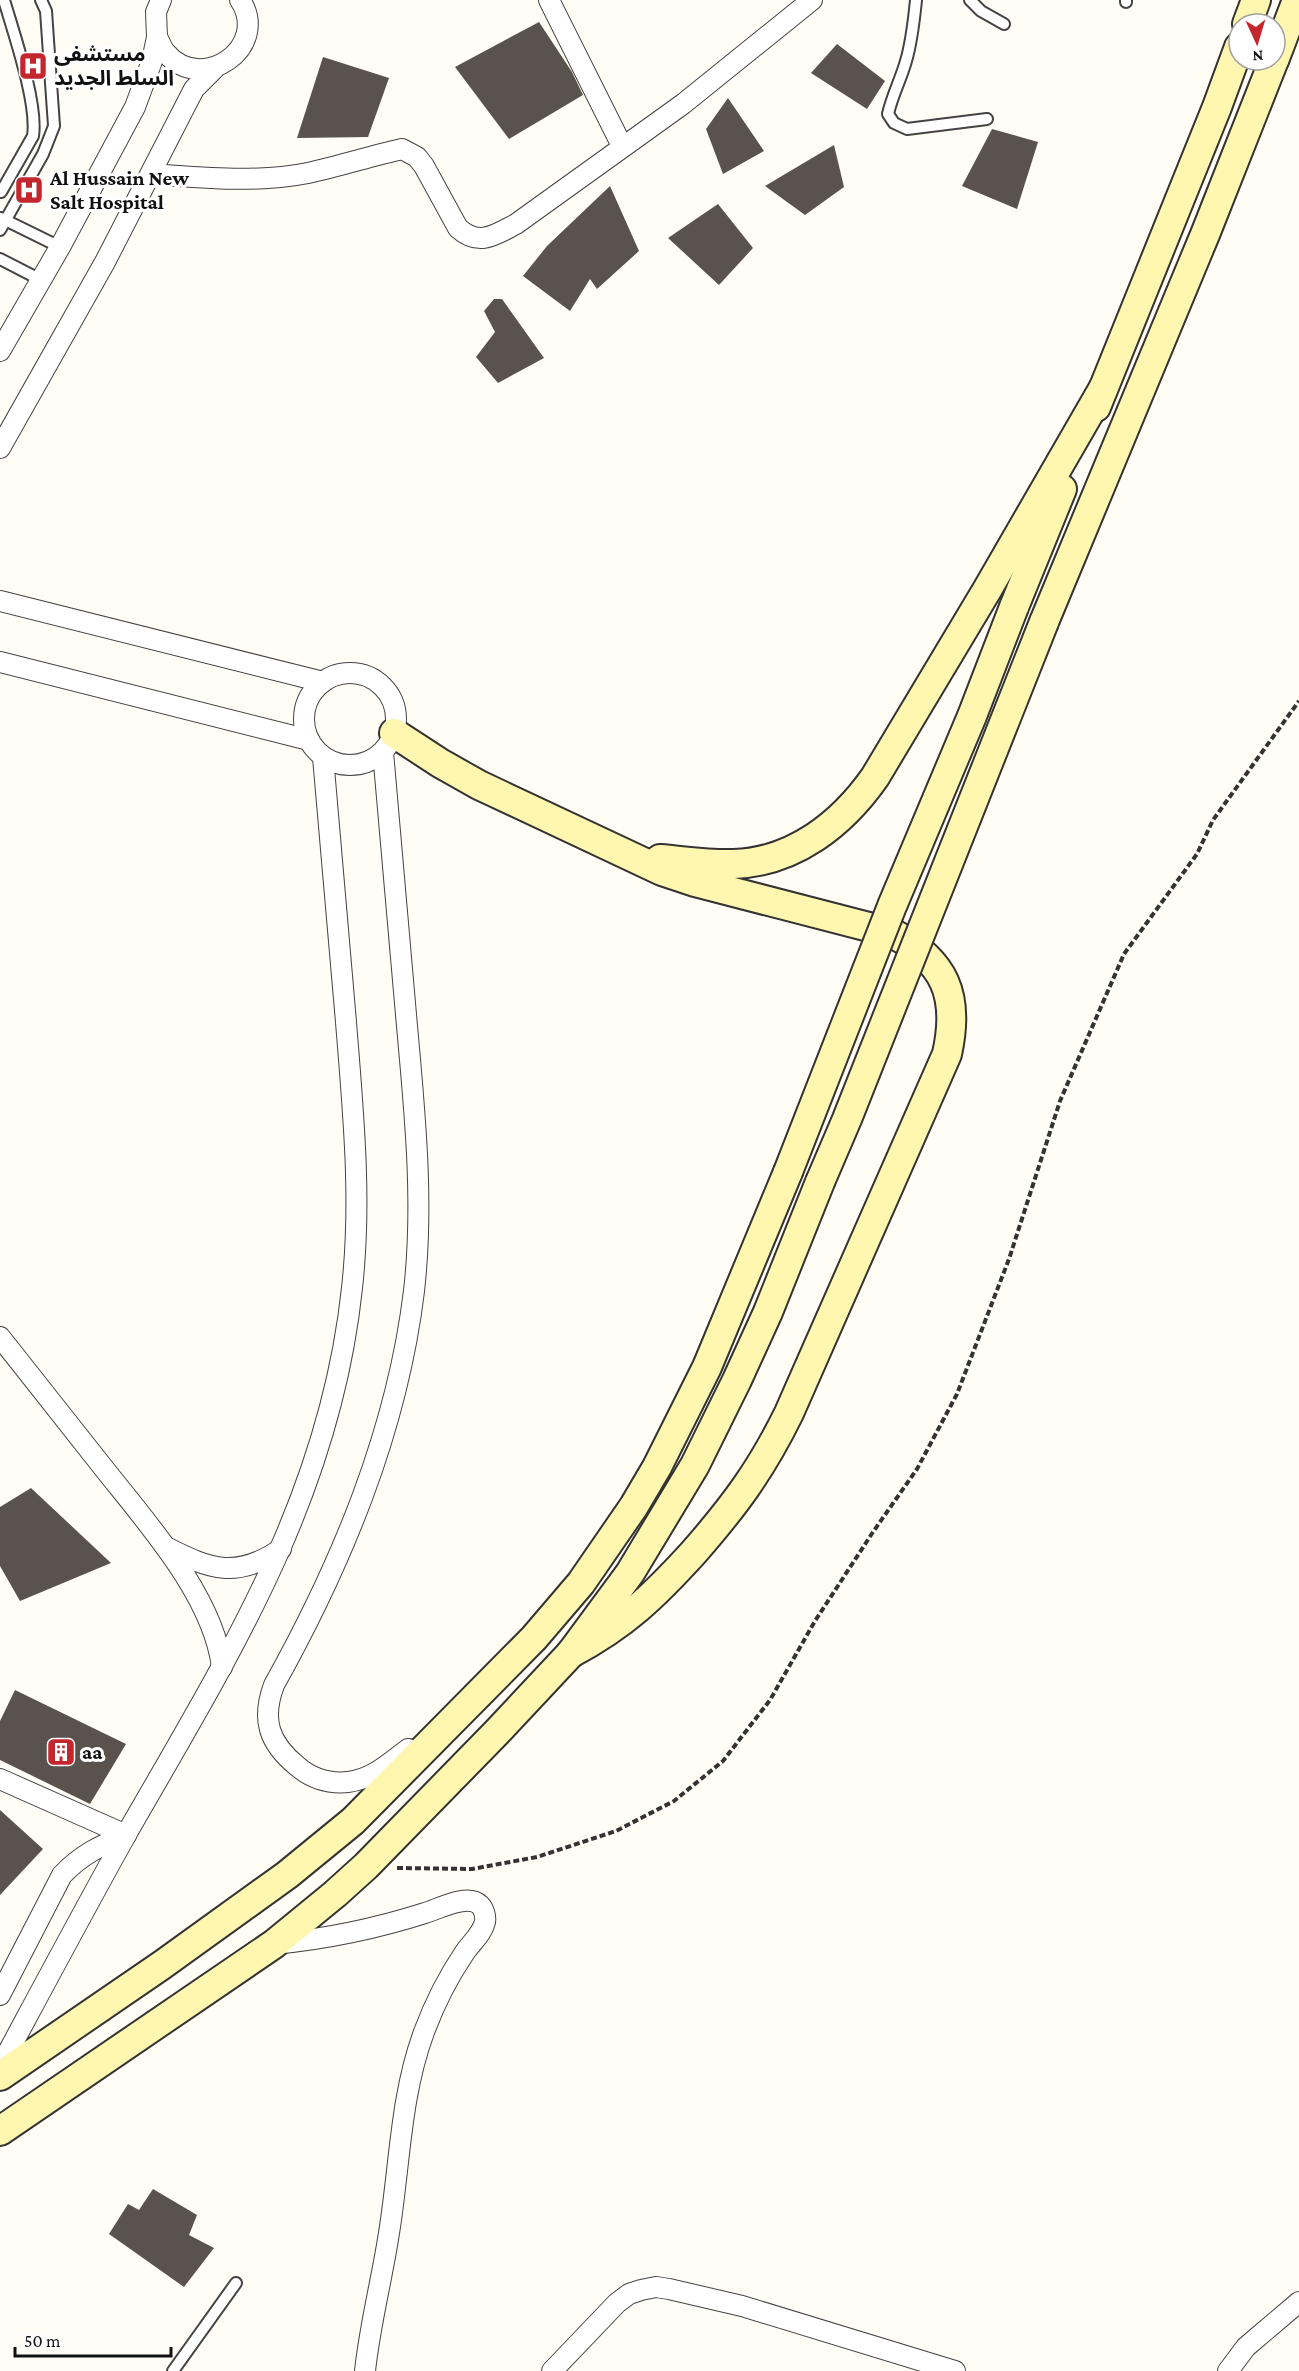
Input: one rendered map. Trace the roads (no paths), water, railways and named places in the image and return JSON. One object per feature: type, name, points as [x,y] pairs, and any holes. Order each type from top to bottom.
[{"type":"main road","points":[[1287,27],[1297,0]]},
{"type":"main road","points":[[0,2076],[162,1965],[287,1875],[353,1821],[534,1638],[581,1582],[634,1506],[657,1467],[707,1367],[788,1172],[892,906],[972,716],[1230,72]]},
{"type":"main road","points":[[0,2131],[274,1944],[366,1866],[498,1732],[571,1653],[630,1573],[695,1465],[768,1312],[1044,622],[1198,253],[1270,72]]},
{"type":"main road","points":[[628,856],[735,864],[763,860],[791,851],[816,838],[839,821],[859,801],[875,777],[987,590],[1103,389]]},
{"type":"main road","points":[[389,742],[628,856],[695,882],[892,933],[913,944],[931,960],[945,979],[952,1016],[951,1035],[940,1071],[789,1413],[763,1463],[732,1509],[657,1593],[617,1626],[571,1653]]},
{"type":"main road","points":[[162,1965],[191,2002]]},
{"type":"street","points":[[0,351],[60,247],[135,106],[152,61],[157,37],[156,12],[161,0]]},
{"type":"street","points":[[549,0],[622,146]]},
{"type":"street","points":[[152,174],[207,179],[306,173],[402,149],[417,157],[424,166],[458,228],[466,236],[479,238],[499,234],[683,104],[812,0]]},
{"type":"street","points":[[0,448],[152,174],[194,89],[215,68],[229,61],[243,43],[248,20],[243,2]]},
{"type":"street","points":[[157,37],[166,53],[179,64],[197,70],[215,68]]},
{"type":"street","points":[[0,601],[322,682]]},
{"type":"street","points":[[0,662],[309,740]]},
{"type":"street","points":[[389,742],[369,761],[354,765],[338,764],[323,757],[309,740],[304,728],[307,702],[322,682],[338,675],[354,673],[370,677],[383,687],[393,700],[397,716],[389,742],[418,1147],[417,1244],[413,1292],[395,1387],[365,1490],[324,1590],[274,1685],[268,1699],[267,1714],[274,1743],[283,1755],[310,1777],[329,1782],[350,1782],[370,1775],[387,1766],[418,1741],[454,1721]]},
{"type":"street","points":[[0,2067],[126,1835],[222,1667],[281,1549],[313,1466],[337,1379],[348,1322],[356,1241],[356,1149],[323,757]]},
{"type":"street","points":[[0,1337],[166,1547],[212,1627],[219,1646],[222,1667]]},
{"type":"street","points":[[166,1547],[212,1568],[231,1569],[249,1566],[281,1549]]},
{"type":"street","points":[[0,1779],[126,1835]]},
{"type":"street","points":[[0,1995],[62,1875],[76,1860],[92,1850],[126,1835]]},
{"type":"street","points":[[274,1944],[349,1934],[390,1925],[458,1902],[471,1901],[480,1904],[484,1911],[486,1921],[465,1952],[438,2001],[422,2036],[411,2072],[389,2233],[374,2307],[365,2371]]},
{"type":"street","points":[[552,2371],[617,2303],[629,2294],[656,2287],[742,2306],[955,2371]]},
{"type":"street","points":[[1228,2371],[1246,2347],[1299,2302]]},
{"type":"lane","points":[[1,192],[33,136],[35,127],[33,108],[4,0]]},
{"type":"lane","points":[[41,0],[46,11],[54,126],[43,154],[2,222],[60,247]]},
{"type":"lane","points":[[916,0],[906,61],[888,114],[894,123],[907,129],[987,119]]},
{"type":"lane","points":[[970,0],[981,11],[1004,24]]},
{"type":"lane","points":[[0,259],[41,280]]},
{"type":"lane","points":[[173,2371],[236,2283]]},
{"type":"place","name":"مستشفى السلط الجديد","points":[[33,66]]},
{"type":"place","name":"Al Hussain New Salt Hospital","points":[[29,190]]},
{"type":"place","name":"aa","points":[[61,1752]]}]
